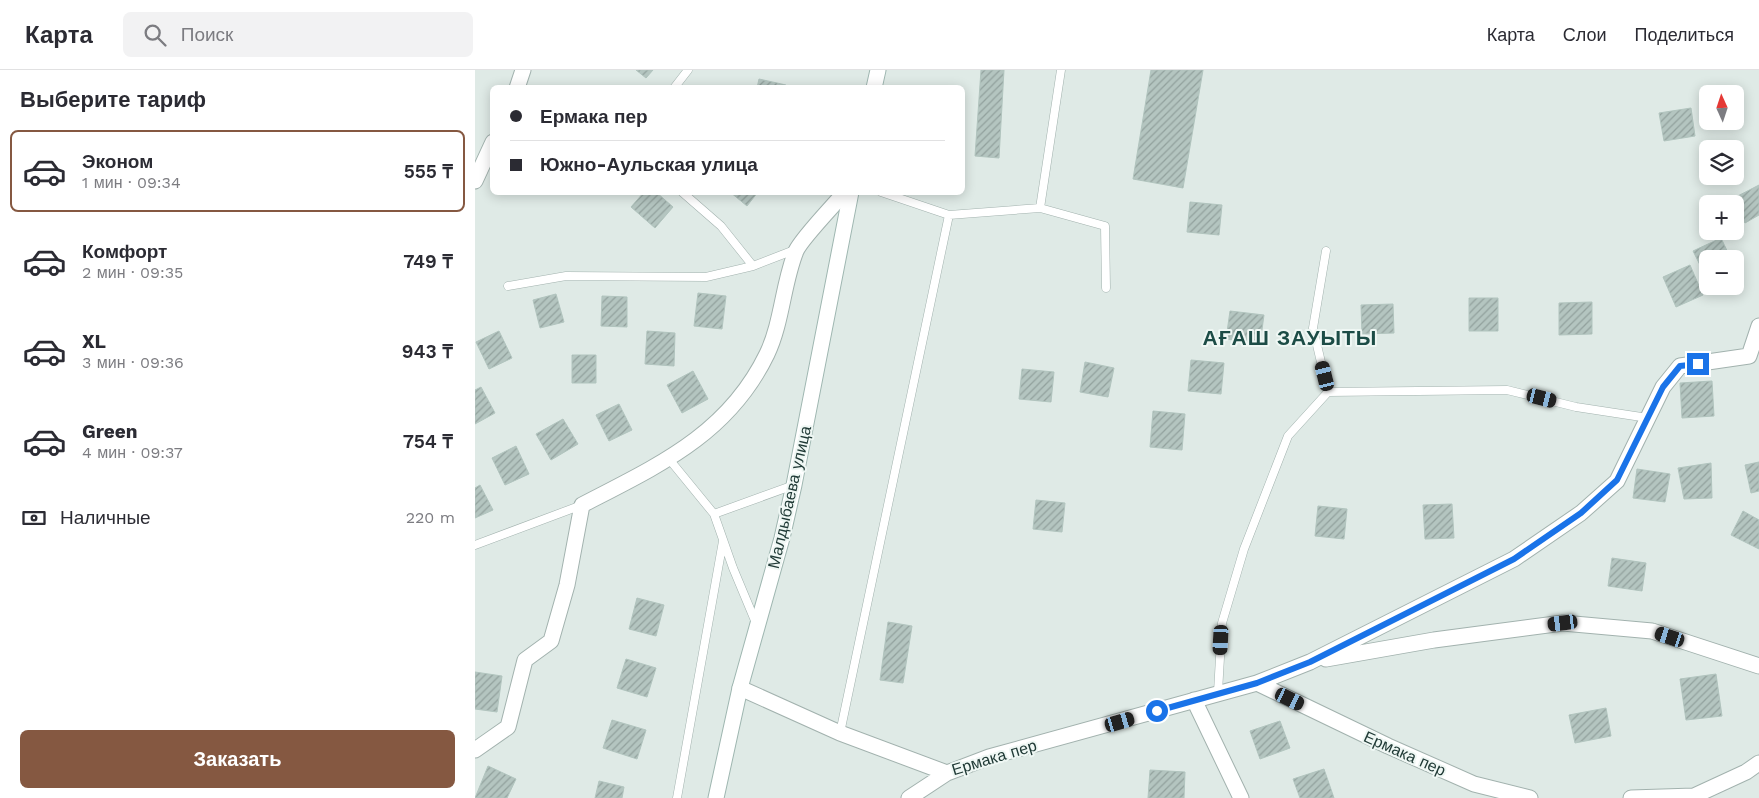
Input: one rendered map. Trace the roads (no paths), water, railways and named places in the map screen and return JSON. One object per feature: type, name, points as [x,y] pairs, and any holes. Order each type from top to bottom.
[{"type":"street","points":[[518,85],[523,70]]},
{"type":"street","points":[[875,85],[878,70]]},
{"type":"street","points":[[475,181],[490,148]]},
{"type":"street","points":[[475,750],[508,726],[525,660],[551,641],[567,585],[582,505],[669,459],[706,432],[743,396],[768,353],[797,249],[842,195]]},
{"type":"street","name":"Малдыбаева улица","points":[[715,798],[740,688],[782,538],[794,485],[850,195]]},
{"type":"street","points":[[1310,662],[1514,559],[1581,513],[1617,480],[1663,387],[1680,366],[1754,356],[1759,326]]},
{"type":"street","points":[[1310,662],[1434,640],[1563,623],[1652,631],[1759,666]]},
{"type":"street","name":"Ермака пер","points":[[740,688],[840,733],[947,773],[989,757],[1218,692],[1257,683],[1310,662]]},
{"type":"street","name":"Ермака пер","points":[[1257,683],[1388,746],[1474,784],[1530,798]]},
{"type":"street","points":[[1194,700],[1241,798]]},
{"type":"street","points":[[1631,798],[1695,797],[1746,772],[1759,762]]},
{"type":"street","points":[[909,798],[947,773]]},
{"type":"lane","points":[[676,85],[688,70]]},
{"type":"lane","points":[[1040,208],[1061,70]]},
{"type":"lane","points":[[685,195],[721,226],[753,266]]},
{"type":"lane","points":[[890,195],[949,215],[1040,208],[1105,226],[1106,288]]},
{"type":"lane","points":[[840,733],[949,215]]},
{"type":"lane","points":[[508,286],[566,276],[706,277],[753,266],[797,249]]},
{"type":"lane","points":[[1326,251],[1313,328],[1328,392]]},
{"type":"lane","points":[[1218,692],[1222,623],[1244,549],[1289,436],[1328,392],[1507,390],[1576,407],[1647,418]]},
{"type":"lane","points":[[669,459],[714,514],[757,625]]},
{"type":"lane","points":[[714,514],[794,485]]},
{"type":"lane","points":[[475,545],[582,505]]},
{"type":"lane","points":[[677,798],[723,541]]},
{"type":"district","name":"АҒАШ ЗАУЫТЫ","points":[[1290,338]]}]
